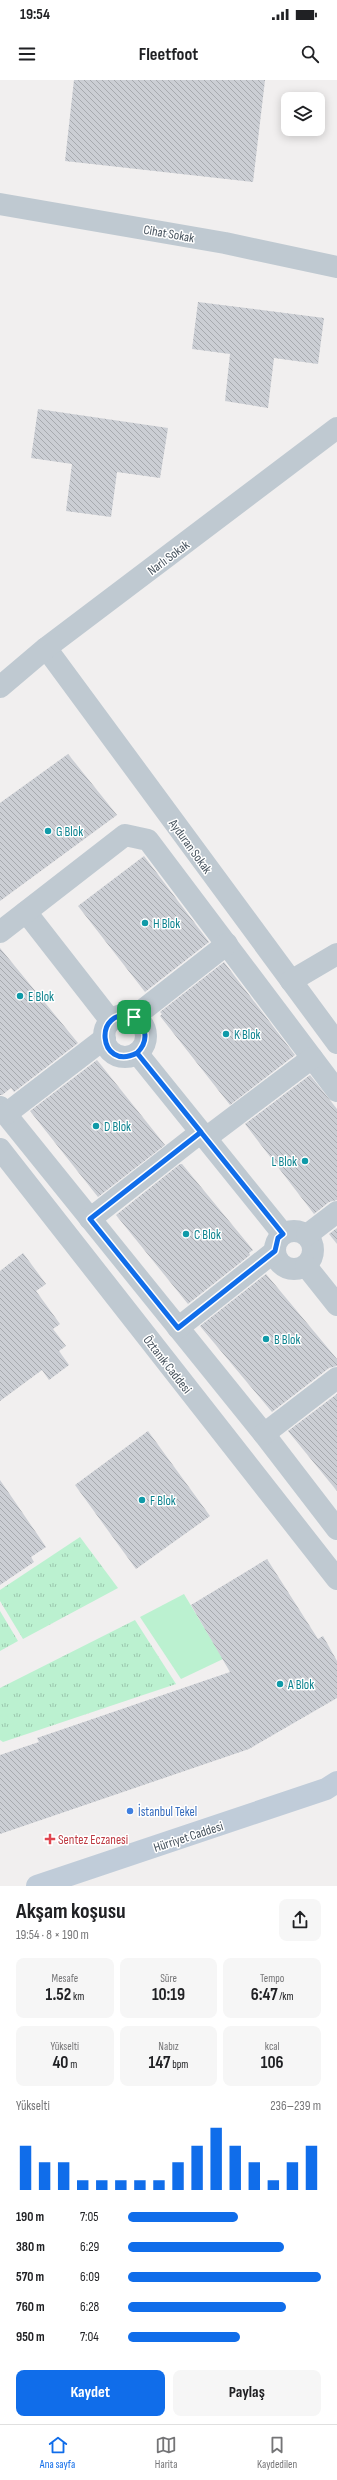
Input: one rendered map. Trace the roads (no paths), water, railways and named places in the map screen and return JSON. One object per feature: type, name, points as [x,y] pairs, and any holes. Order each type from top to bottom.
[{"type":"main road","name":"Hürriyet Caddesi","points":[[37,1886],[246,1817],[326,1789],[337,1782]]},
{"type":"street","name":"Cihat Sokak","points":[[0,204],[226,243],[337,267]]},
{"type":"street","name":"Narlı Sokak","points":[[0,687],[46,648],[337,428]]},
{"type":"street","name":"Ayduran Sokak","points":[[46,648],[337,1043]]},
{"type":"street","points":[[0,932],[124,835],[148,840],[337,1091]]},
{"type":"street","points":[[26,912],[108,1029],[108,1048],[118,1056],[130,1056],[137,1053],[142,1048],[145,1034],[144,1027],[134,1017],[120,1016],[108,1029],[3,1111],[264,1434],[337,1529]]},
{"type":"street","points":[[134,1017],[227,944]]},
{"type":"street","points":[[291,981],[337,954]]},
{"type":"street","points":[[137,1053],[203,1135],[279,1242],[276,1258],[285,1267],[298,1269],[306,1266],[312,1258],[314,1252],[311,1240],[306,1235],[295,1231],[279,1242],[178,1328]]},
{"type":"street","points":[[90,1219],[203,1135],[312,1058]]},
{"type":"street","name":"Öztanık Caddesi","points":[[0,1149],[329,1554],[337,1579]]},
{"type":"street","points":[[306,1235],[337,1212]]},
{"type":"street","points":[[306,1266],[337,1305]]},
{"type":"street","points":[[264,1434],[337,1378]]},
{"type":"place","name":"G Blok","points":[[48,831]]},
{"type":"place","name":"H Blok","points":[[145,923]]},
{"type":"place","name":"E Blok","points":[[20,996]]},
{"type":"place","name":"K Blok","points":[[226,1034]]},
{"type":"place","name":"D Blok","points":[[96,1126]]},
{"type":"place","name":"L Blok","points":[[305,1161]]},
{"type":"place","name":"C Blok","points":[[186,1234]]},
{"type":"place","name":"B Blok","points":[[266,1339]]},
{"type":"place","name":"F Blok","points":[[142,1500]]},
{"type":"place","name":"A Blok","points":[[280,1684]]},
{"type":"place","name":"İstanbul Tekel","points":[[130,1811]]},
{"type":"place","name":"Sentez Eczanesi","points":[[50,1839]]}]
